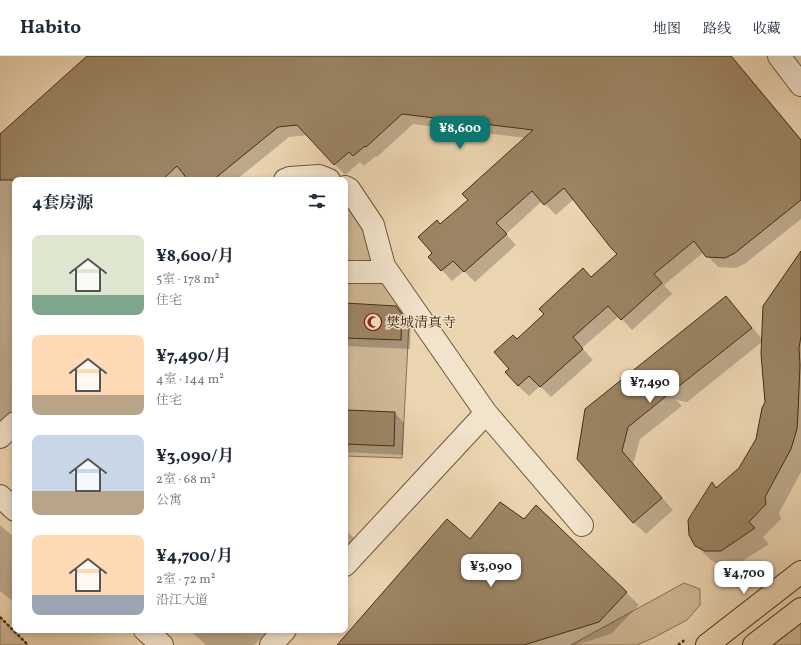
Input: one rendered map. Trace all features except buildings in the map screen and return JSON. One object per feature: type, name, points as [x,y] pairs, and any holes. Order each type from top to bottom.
[{"type":"main road","points":[[707,645],[801,572]]},
{"type":"main road","points":[[754,645],[801,609]]},
{"type":"street","points":[[779,56],[801,85]]},
{"type":"street","points":[[304,177],[321,177]]},
{"type":"street","points":[[348,188],[373,225],[384,266],[486,413],[582,525]]},
{"type":"street","points":[[348,272],[388,272]]},
{"type":"street","points":[[348,562],[486,413]]},
{"type":"street","points":[[0,437],[12,426]]},
{"type":"street","points":[[0,496],[12,507]]},
{"type":"street","points":[[148,633],[162,645]]},
{"type":"street","points":[[271,645],[282,633]]},
{"type":"path","points":[[0,617],[12,629]]},
{"type":"path","points":[[16,633],[28,645]]},
{"type":"shaded area","points":[[348,192],[410,304],[402,458],[348,456]]},
{"type":"shaded area","points":[[684,583],[700,589],[700,605],[687,620],[637,645],[571,645]]},
{"type":"shaded area","points":[[801,609],[801,645],[754,645]]},
{"type":"shaded area","points":[[0,617],[12,629],[12,633],[16,633],[28,645],[0,645]]},
{"type":"place","name":"樊城清真寺","points":[[373,322]]}]
